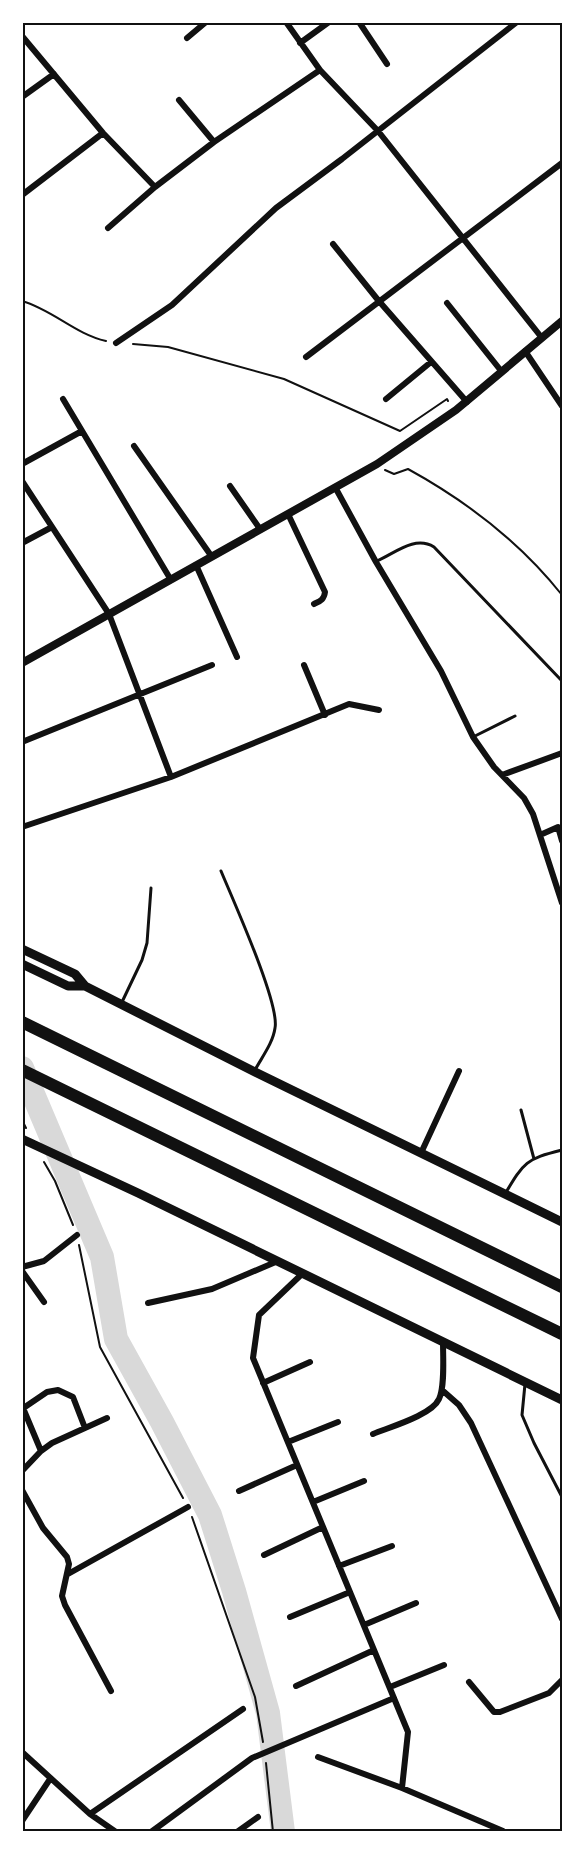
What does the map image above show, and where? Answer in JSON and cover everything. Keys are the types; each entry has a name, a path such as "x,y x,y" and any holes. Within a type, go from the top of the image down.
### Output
{"highway":[{"path":"22,1022 562,1287"},
{"path":"22,1070 562,1334"}],"main road":[{"path":"26,951 75,974 86,986 121,1004 562,1222"},
{"path":"23,965 68,986 86,986"},
{"path":"24,1134 138,1193 562,1400"}],"street":[{"path":"187,38 206,22"},
{"path":"286,22 320,70 378,131 542,338"},
{"path":"300,43 329,22"},
{"path":"359,22 387,64"},
{"path":"116,343 172,305 276,208 517,22"},
{"path":"22,36 103,133 155,187"},
{"path":"108,228 155,187 214,142 320,70"},
{"path":"22,97 54,74"},
{"path":"179,100 214,142"},
{"path":"22,195 103,133"},
{"path":"306,357 378,300 562,163"},
{"path":"333,244 378,300 467,402"},
{"path":"447,303 502,372"},
{"path":"22,663 377,464 467,402 562,321"},
{"path":"525,351 562,406"},
{"path":"386,399 431,362"},
{"path":"63,399 171,580"},
{"path":"22,464 82,431"},
{"path":"134,446 212,557"},
{"path":"22,481 109,614 171,777"},
{"path":"230,486 260,529"},
{"path":"335,487 376,562 441,671 473,737 494,767 524,798 533,814 562,903"},
{"path":"288,514 325,592 321,601 314,604"},
{"path":"22,543 52,527"},
{"path":"196,566 237,657"},
{"path":"22,742 212,665"},
{"path":"304,665 325,715"},
{"path":"22,827 171,777 349,704 380,710"},
{"path":"502,775 562,753"},
{"path":"540,835 558,827 562,841"},
{"path":"421,1153 459,1071"},
{"path":"44,1302 22,1269 44,1261 76,1235"},
{"path":"148,1303 212,1289 278,1261"},
{"path":"303,1273 259,1315 253,1358 408,1732 402,1788"},
{"path":"373,1434 433,1407 440,1399 443,1342"},
{"path":"263,1383 310,1362"},
{"path":"41,1451 23,1409 47,1392 58,1390 73,1397 85,1428"},
{"path":"442,1390 459,1405 471,1423 562,1618"},
{"path":"22,1471 52,1443 106,1418"},
{"path":"288,1442 338,1422"},
{"path":"239,1491 297,1465"},
{"path":"312,1502 364,1481"},
{"path":"22,1490 43,1528 67,1557 68,1574 62,1596 64,1605 111,1691"},
{"path":"68,1574 188,1507"},
{"path":"264,1555 323,1527"},
{"path":"339,1566 392,1546"},
{"path":"290,1617 350,1592"},
{"path":"364,1626 416,1603"},
{"path":"296,1686 374,1650"},
{"path":"390,1687 444,1665"},
{"path":"469,1682 487,1706 494,1712 500,1712 549,1693 562,1680"},
{"path":"151,1832 252,1758 394,1698"},
{"path":"90,1815 243,1709"},
{"path":"22,1752 90,1815 116,1832"},
{"path":"318,1757 402,1788 503,1831"},
{"path":"22,1821 50,1779"},
{"path":"237,1832 258,1817"},
{"path":"98,1832 102,1824"}],"lane":[{"path":"376,562 417,542 426,542 452,564 562,681"},
{"path":"473,737 515,716"},
{"path":"221,871 270,995 276,1017 275,1030 255,1071"},
{"path":"121,1004 142,960 147,943 151,888"},
{"path":"521,1110 534,1159"},
{"path":"505,1194 528,1161 562,1150"},
{"path":"525,1382 522,1415 562,1497"}],"path":[{"path":"22,301 40,306 90,337 116,343 168,347 284,379 400,431 447,399 456,410"},
{"path":"394,474 408,470 445,490 540,566 562,595"},
{"path":"22,1120 24,1134"},
{"path":"40,1155 55,1181 76,1235 100,1347 188,1507 255,1697 264,1748"},
{"path":"265,1759 273,1832"}],"waterway":[{"path":"22,1068 102,1257 116,1339 210,1515 268,1713 283,1832"}]}
